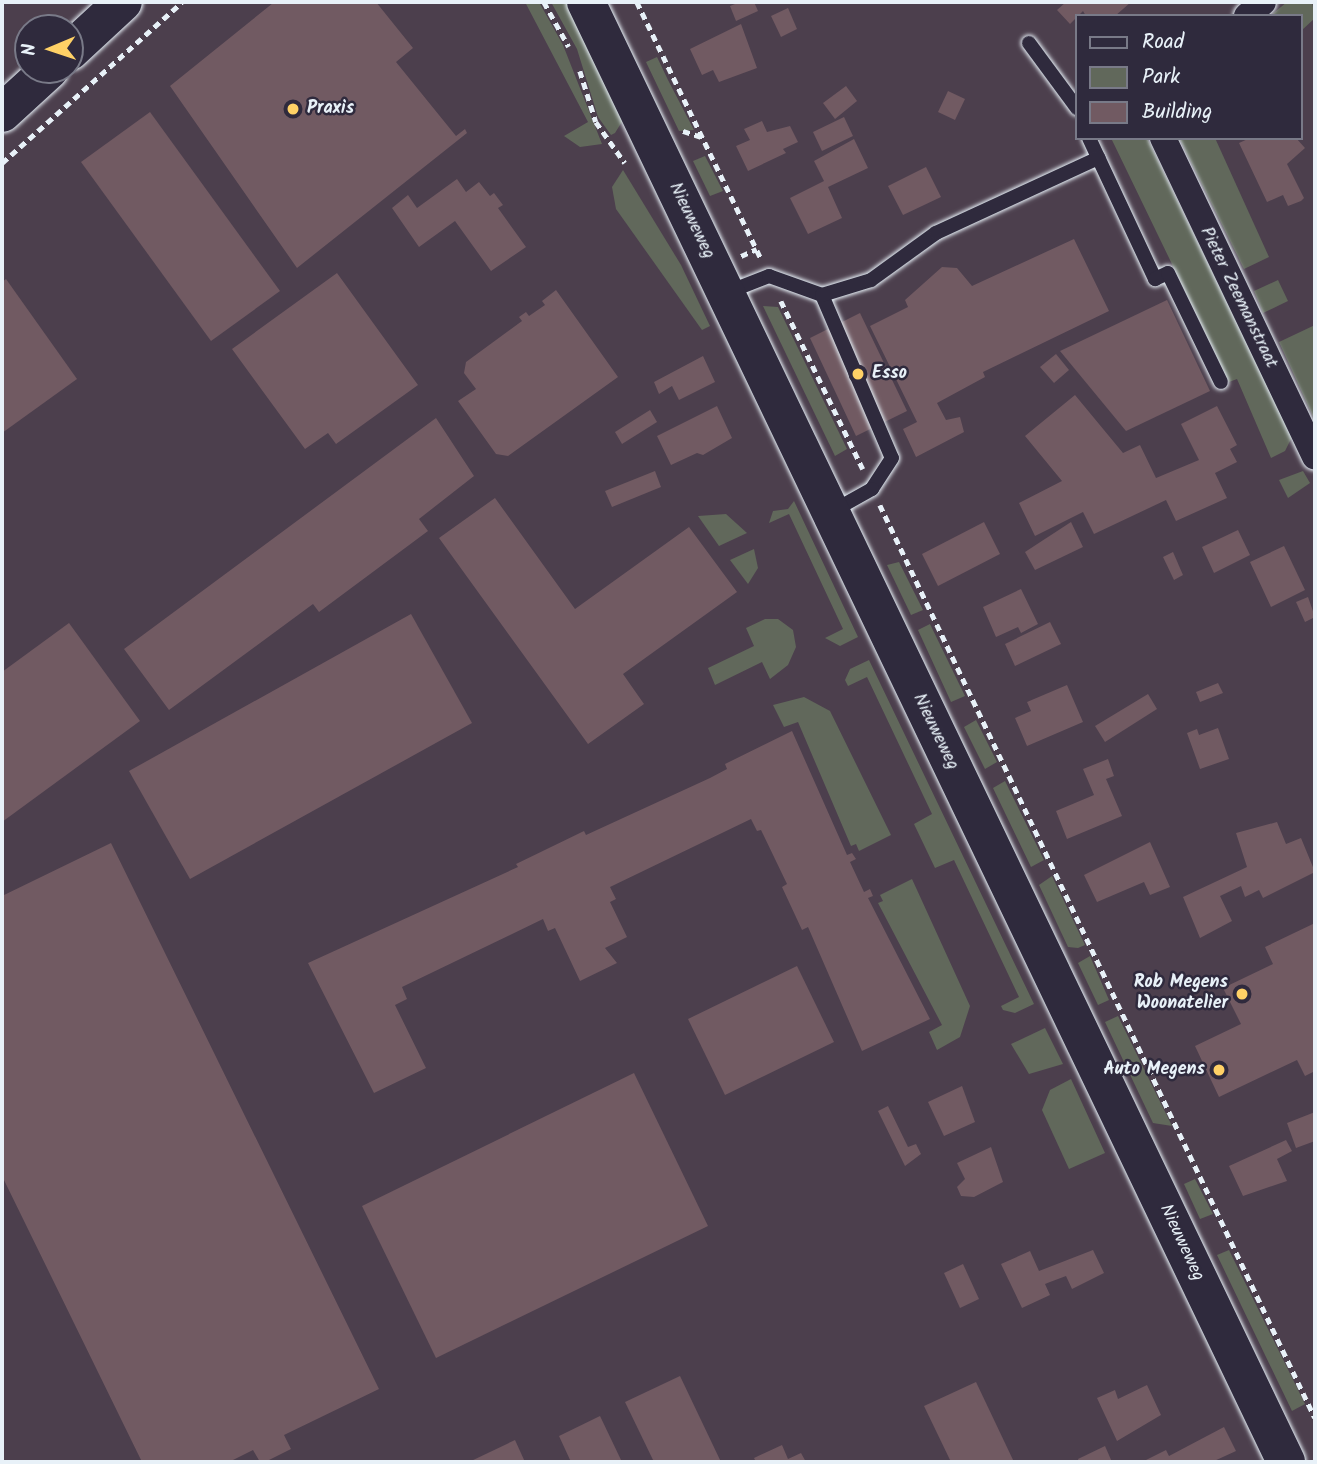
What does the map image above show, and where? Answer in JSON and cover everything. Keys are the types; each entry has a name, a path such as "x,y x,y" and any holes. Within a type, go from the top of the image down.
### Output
{"street":[{"path":"84,38 124,2"},
{"name":"Nieuweweg","path":"586,2 745,278"},
{"name":"Nieuweweg","path":"610,2 745,278 1310,1462"},
{"path":"1249,14 1263,2"},
{"path":"2,113 34,84"},
{"name":"Pieter Zeemanstraat","path":"1164,140 1315,457"},
{"name":"Nieuweweg","path":"850,501 1286,1462"}],"lane":[{"path":"1029,43 1076,107"},
{"path":"1090,140 1155,279 1168,273 1221,382"},
{"path":"745,278 822,295 872,281 936,233 1098,158"},
{"path":"822,295 892,458 850,501"}],"path":[{"path":"2,163 182,2"},
{"path":"637,2 757,249 745,278 850,501 1315,1418"},
{"path":"745,278 757,249"}],"shaded area":[{"path":"2,2 1315,2 1315,1462 2,1462"}],"green space":[{"path":"525,2 539,2 563,45 602,144 580,147 564,136 588,122"},
{"path":"551,2 576,2 623,120 611,135 598,117 577,49"},
{"path":"1287,2 1312,2 1315,18 1303,29 1303,14 1272,14"},
{"path":"657,57 694,130 679,131 646,62"},
{"path":"1112,140 1148,140 1292,437 1285,451 1271,458 1237,379 1229,382"},
{"path":"1180,140 1216,140 1269,257 1244,269"},
{"path":"705,156 723,191 710,196 693,161"},
{"path":"623,170 681,265 710,326 702,330 616,209 612,187"},
{"path":"1278,280 1288,301 1263,313 1254,291"},
{"path":"763,306 778,307 847,449 835,456"},
{"path":"1315,325 1315,421 1279,342"},
{"path":"1303,471 1310,483 1288,498 1279,480"},
{"path":"794,501 858,637 840,646 825,638 843,629 789,514 769,523 773,511 788,509"},
{"path":"726,514 747,533 719,546 698,516"},
{"path":"754,549 758,568 748,584 730,560"},
{"path":"899,562 923,610 911,615 887,565"},
{"path":"765,619 778,619 793,630 796,647 788,665 770,679 762,662 715,685 708,668 754,646 746,628"},
{"path":"930,624 965,696 951,702 918,630"},
{"path":"869,660 1034,1004 1015,1013 1003,1010 1001,1006 1019,997 954,860 935,868 914,824 932,814 867,677 848,686 845,680 850,669"},
{"path":"804,697 830,711 891,835 859,851 856,844 851,846 798,722 784,727 773,705"},
{"path":"976,720 997,762 985,769 964,727"},
{"path":"1005,781 1044,860 1031,867 993,788"},
{"path":"1052,876 1085,945 1078,948 1068,947 1039,885"},
{"path":"912,879 970,1006 960,1037 937,1050 929,1032 942,1025 878,903 883,901 880,895"},
{"path":"1090,956 1109,1000 1098,1005 1078,963"},
{"path":"1118,1016 1172,1126 1153,1123 1105,1022"},
{"path":"1045,1028 1063,1064 1029,1074 1011,1044"},
{"path":"1071,1079 1105,1153 1069,1169 1042,1110 1050,1090"},
{"path":"1195,1179 1213,1214 1200,1219 1184,1184"},
{"path":"1229,1250 1305,1404 1292,1411 1217,1255"}],"building":[{"path":"376,2 413,48 396,62 456,136 465,129 467,133 297,268 170,86 273,3"},
{"path":"740,2 754,2 758,11 736,21 730,6"},
{"path":"1066,2 1131,2 1117,14 1085,14 1083,11 1076,14 1070,24 1057,10"},
{"path":"788,8 797,29 781,37 771,16"},
{"path":"741,24 757,68 719,82 713,70 702,75 690,49"},
{"path":"846,86 857,101 835,119 823,103"},
{"path":"948,91 965,99 955,120 938,112"},
{"path":"150,112 280,291 211,341 81,162"},
{"path":"844,117 853,136 822,151 813,132"},
{"path":"762,121 767,132 790,126 798,142 783,149 786,153 748,171 736,146 750,140 744,129"},
{"path":"854,139 868,168 828,187 842,218 808,234 790,198 824,181 814,161"},
{"path":"1246,140 1298,140 1305,148 1287,164 1304,198 1288,206 1283,195 1267,202 1239,143"},
{"path":"926,167 941,197 903,215 888,186"},
{"path":"457,179 466,192 479,182 490,196 494,193 503,205 498,208 526,247 491,271 455,221 419,247 392,208 408,195 417,208"},
{"path":"1074,239 1109,311 983,372 985,377 937,403 946,420 960,417 964,432 916,457 903,429 917,422 870,326 908,307 905,300 942,267 957,268 972,286"},
{"path":"337,273 418,385 336,444 328,433 305,449 232,349"},
{"path":"6,279 77,379 2,433 2,282"},
{"path":"556,290 618,377 508,456 496,454 458,401 476,389 464,373 466,362 522,321 519,317 526,312 529,316 545,305 542,301"},
{"path":"1167,300 1210,391 1126,431 1060,351"},
{"name":"Esso","path":"860,313 907,411 856,436 810,338"},
{"path":"1056,354 1069,370 1054,383 1040,367"},
{"path":"703,356 715,382 679,400 672,386 659,394 654,382"},
{"path":"1075,395 1123,453 1140,445 1156,478 1199,460 1181,424 1217,406 1237,445 1230,449 1237,462 1215,473 1227,498 1176,521 1166,500 1094,534 1083,512 1035,536 1019,503 1062,481 1025,436"},
{"path":"717,406 732,438 703,455 697,453 671,465 657,436"},
{"path":"650,410 657,422 622,444 615,432"},
{"path":"436,418 474,476 419,519 428,531 319,612 313,604 169,710 124,649"},
{"path":"655,471 661,487 612,507 605,491"},
{"path":"495,498 575,609 689,527 737,592 623,674 644,704 588,744 439,538"},
{"path":"984,522 1000,554 938,586 922,554"},
{"path":"1071,522 1083,547 1035,570 1025,552"},
{"path":"1238,530 1250,555 1214,573 1202,547"},
{"path":"1284,546 1305,590 1271,607 1250,562"},
{"path":"1173,552 1183,575 1174,580 1163,557"},
{"path":"1021,589 1038,624 1021,633 1018,627 996,637 983,607"},
{"path":"1308,597 1315,617 1305,622 1296,602"},
{"path":"411,614 472,723 190,879 129,771"},
{"path":"1050,622 1061,644 1015,666 1005,644"},
{"path":"69,623 140,721 2,822 2,672"},
{"path":"1218,683 1223,693 1200,702 1196,692"},
{"path":"1067,685 1083,722 1027,746 1015,718 1031,711 1027,702"},
{"path":"1148,694 1157,709 1105,742 1095,726"},
{"path":"1218,728 1229,759 1200,769 1187,733 1197,729 1199,735"},
{"path":"792,731 847,855 852,853 856,859 850,862 864,892 870,889 873,896 868,898 930,1019 862,1051 808,927 802,930 782,887 787,884 761,830 757,831 751,819 610,887 616,899 610,902 627,937 605,948 617,963 580,981 555,928 548,931 543,919 402,987 407,999 395,1005 426,1068 374,1093 308,963 518,867 516,864 584,831 586,835 710,778 727,769 725,764"},
{"path":"1108,759 1114,776 1106,779 1122,816 1067,839 1056,811 1094,795 1083,769"},
{"path":"1277,822 1286,844 1301,838 1315,872 1263,898 1259,890 1245,897 1241,886 1220,896 1232,921 1200,938 1183,897 1247,867 1236,833"},
{"path":"1150,842 1170,887 1150,895 1144,882 1097,902 1084,875"},
{"path":"111,843 379,1389 284,1435 291,1449 265,1462 260,1462 253,1450 229,1462 142,1462 2,1176 2,896"},
{"path":"1315,923 1315,1071 1305,1076 1297,1060 1219,1097 1195,1046 1241,1024 1223,988 1273,964 1265,947"},
{"path":"797,966 834,1042 725,1095 688,1019"},
{"path":"634,1073 708,1226 436,1358 362,1206"},
{"path":"962,1086 975,1122 944,1136 928,1102"},
{"path":"888,1106 908,1147 916,1144 921,1154 905,1166 878,1111"},
{"path":"1315,1112 1315,1141 1296,1148 1287,1123"},
{"path":"1286,1140 1292,1151 1277,1159 1287,1181 1243,1196 1229,1166"},
{"path":"991,1147 1003,1182 974,1197 961,1196 957,1187 965,1179 957,1163"},
{"path":"1093,1250 1104,1273 1072,1289 1066,1276 1045,1284 1050,1295 1022,1308 1001,1264 1030,1251 1039,1271"},
{"path":"963,1264 979,1299 960,1308 944,1273"},
{"path":"680,1376 721,1462 654,1462 625,1402"},
{"path":"976,1382 1014,1462 951,1462 924,1406"},
{"path":"1147,1385 1161,1415 1117,1441 1097,1398 1115,1390 1118,1399"},
{"path":"600,1416 622,1462 571,1462 559,1436"},
{"path":"1224,1427 1236,1451 1212,1462 1142,1462 1166,1450 1169,1456"},
{"path":"515,1440 525,1462 469,1462"},
{"path":"782,1445 788,1459 801,1453 806,1462 756,1462 754,1458"},
{"path":"1105,1446 1112,1462 1079,1462 1078,1459"}],"place":[{"name":"Praxis","path":"293,109"},
{"name":"Esso","path":"858,374"},
{"name":"Rob Megens Woonatelier","path":"1242,994"},
{"name":"Auto Megens","path":"1219,1070"}]}
